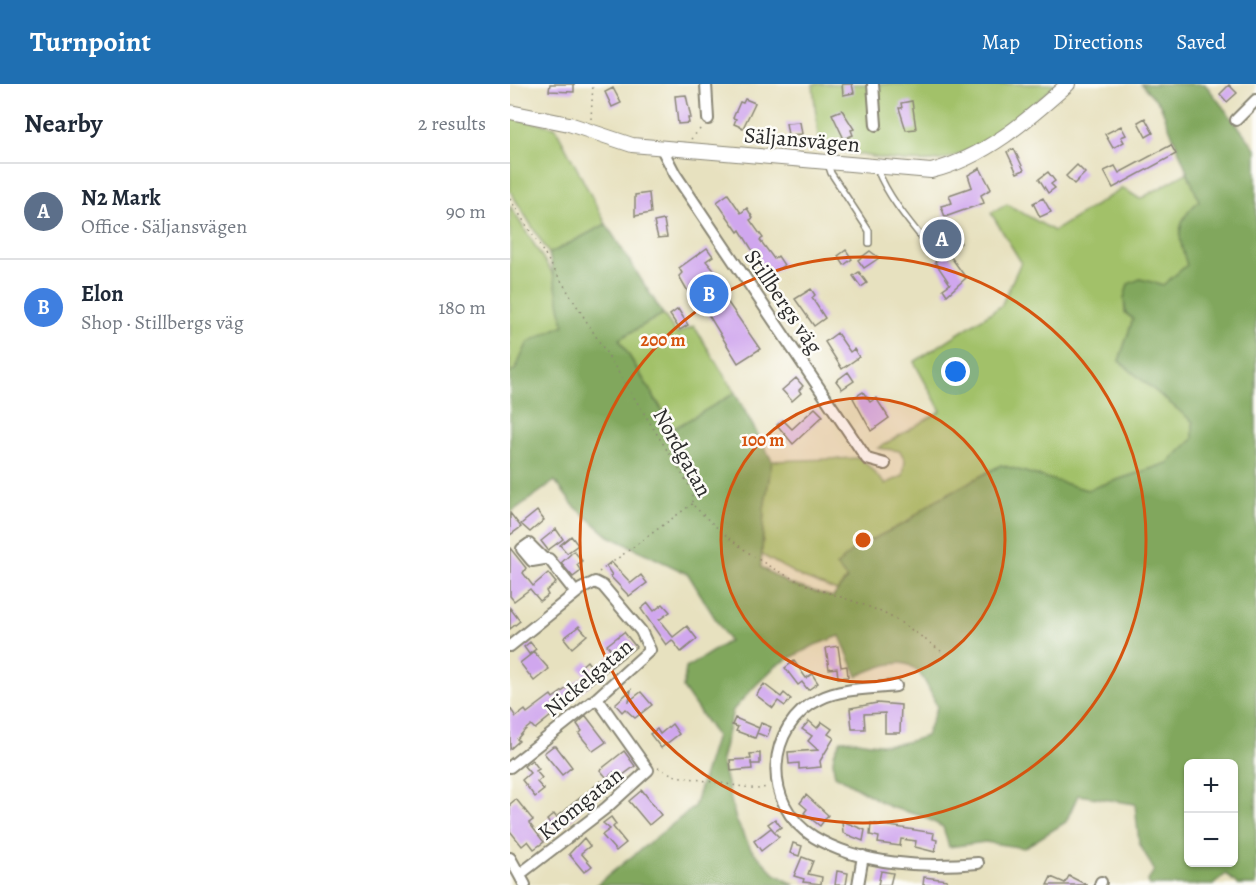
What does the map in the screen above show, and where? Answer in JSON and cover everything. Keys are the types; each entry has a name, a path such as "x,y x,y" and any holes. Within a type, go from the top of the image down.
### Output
{"street":[{"path":"706,84 708,119"},
{"path":"873,84 876,125"},
{"name":"Säljansvägen","path":"510,112 569,124 632,145 931,171 959,162 1030,118 1068,84"},
{"path":"1236,120 1256,100"},
{"name":"Stillbergs väg","path":"662,148 682,184 867,459 885,464"},
{"path":"544,559 549,559 576,593"},
{"path":"510,646 576,593 596,582"},
{"name":"Nickelgatan","path":"510,767 597,698 650,650 641,632 603,586 596,582"},
{"path":"896,686 820,698 794,719 782,737 777,756 777,786 788,811 801,827 813,836 863,856 940,866 978,863"},
{"name":"Kromgatan","path":"520,874 645,776 649,767 597,698"},
{"path":"858,885 863,856"},
{"path":"510,858 525,885"}],"lane":[{"path":"828,161 831,173 869,231 869,243"},
{"path":"877,168 894,200 931,249"}],"path":[{"path":"591,126 593,84"},
{"path":"687,144 708,119"},
{"name":"Nordgatan","path":"510,199 692,490 692,504 718,531 765,563 803,583 859,602 892,617 940,651"},
{"path":"596,582 601,569 692,504"},
{"path":"649,767 662,769 676,776 757,789 777,786"}],"green space":[{"path":"813,84 1056,84 999,132 965,152 949,158 919,162 819,147"},
{"path":"1141,84 1205,84 1256,149 1256,885 1238,885 1226,874 1213,885 1149,885 1148,881 1154,870 1139,843 1135,804 1078,795 1066,822 1024,848 985,842 949,847 943,827 922,816 890,807 835,775 834,757 841,740 891,744 926,736 937,707 923,678 908,664 887,665 857,676 840,636 815,645 777,665 756,685 733,710 721,760 736,820 751,849 775,874 795,885 596,885 694,807 716,736 683,688 686,668 729,641 688,574 609,536 573,505 555,481 510,513 510,372 515,370 528,342 564,325 549,254 606,224 663,314 619,339 673,429 735,393 772,461 764,509 761,567 789,584 833,597 847,579 836,566 855,548 907,522 931,503 1001,465 1087,490 1168,463 1193,439 1193,422 1119,361 1133,319 1126,313 1124,298 1128,284 1140,279 1163,285 1187,265 1180,230 1185,216 1199,201 1160,104"},
{"path":"510,117 555,127 606,224 549,254 510,191"},
{"path":"1188,172 1199,201 1183,222 1181,238 1187,265 1163,285 1140,279 1124,298 1125,313 1133,319 1119,361 1193,422 1194,439 1168,463 1087,490 1001,465 931,503 907,522 855,548 847,578 837,591 801,577 762,555 764,509 772,461 861,458 885,484 903,476 905,460 900,451 878,448 941,411 914,362 1001,306 1021,262 991,213 1007,204 1054,231 1123,188 1140,199"},
{"path":"510,206 556,279 564,325 528,342 515,371 510,372"},
{"path":"663,314 677,334 694,326 735,393 674,429 619,339"}],"building":[{"path":"550,84 574,84 574,92 549,91"},
{"path":"842,84 852,84 854,93 843,95"},
{"path":"1229,85 1237,93 1227,102 1220,94"},
{"path":"613,88 621,103 612,107 605,92"},
{"path":"686,95 691,118 688,118 689,123 678,124 675,96"},
{"path":"745,99 755,103 743,128 734,124 736,119 733,118 740,102 743,103"},
{"path":"912,101 916,129 906,130 899,108 902,108 901,103"},
{"path":"842,110 854,129 851,130 853,135 844,139 832,114"},
{"path":"1145,118 1153,133 1146,137 1138,122"},
{"path":"800,122 802,134 788,135 786,123"},
{"path":"1121,126 1126,135 1121,137 1124,142 1113,148 1105,134"},
{"path":"1171,145 1176,154 1113,188 1104,171 1115,166 1119,173"},
{"path":"1014,149 1024,170 1017,173 1007,152"},
{"path":"1077,165 1085,173 1074,184 1066,176"},
{"path":"980,168 991,189 981,195 984,203 945,217 941,206 952,203 949,195 972,187 968,175"},
{"path":"1048,172 1055,181 1051,184 1055,188 1048,193 1039,179"},
{"path":"649,193 651,213 635,216 635,195"},
{"path":"728,194 741,213 747,208 753,218 750,220 763,238 760,240 774,259 778,256 784,265 768,276 740,230 738,232 717,202"},
{"path":"1043,198 1051,212 1040,217 1033,203"},
{"path":"664,220 667,237 658,238 654,222"},
{"path":"945,229 953,239 956,236 961,243 948,253 966,278 947,295 943,289 950,284 935,262 945,254 933,237"},
{"path":"707,248 713,256 706,261 728,287 720,291 760,349 738,363 708,314 701,304 697,307 679,276 682,273 679,268"},
{"path":"846,250 852,259 844,265 838,256"},
{"path":"870,251 879,258 864,268 858,260"},
{"path":"859,272 867,283 861,287 853,276"},
{"path":"811,289 815,295 812,298 825,318 814,326 795,299"},
{"path":"678,309 688,325 680,330 670,315"},
{"path":"837,333 850,352 854,349 859,357 842,369 825,342"},
{"path":"848,372 854,381 842,389 836,381"},
{"path":"796,378 803,386 799,390 801,393 792,401 782,390"},
{"path":"863,392 870,402 876,398 889,418 871,431 853,398"},
{"path":"815,408 823,416 793,444 777,425 783,420 792,429"},
{"path":"537,511 544,520 530,532 521,524"},
{"path":"510,513 521,527 510,535"},
{"path":"556,529 563,539 548,550 541,541"},
{"path":"571,536 578,545 567,553 560,545"},
{"path":"510,548 526,568 523,573 533,586 548,573 556,583 546,591 548,595 540,601 530,589 514,601 510,596"},
{"path":"574,551 582,561 577,565 581,571 573,577 561,563"},
{"path":"611,562 631,583 641,575 647,583 629,596 610,576 612,575 606,566"},
{"path":"648,603 654,611 663,604 670,612 659,620 673,637 687,626 697,639 681,652 672,640 666,645 641,609"},
{"path":"510,608 520,621 510,629"},
{"path":"579,626 587,635 572,648 564,638"},
{"path":"624,632 636,647 535,729 531,725 510,749 510,708 516,717 525,710 527,713 551,695 553,698 585,675 579,668 587,661 594,670 606,660 613,652 607,645"},
{"path":"530,642 536,649 529,654 524,647"},
{"path":"838,646 841,667 847,666 848,677 838,678 837,668 829,669 826,648"},
{"path":"534,652 549,669 534,681 520,663"},
{"path":"794,661 806,678 812,674 818,683 808,690 802,682 798,685 785,668"},
{"path":"764,684 781,697 784,693 791,699 785,706 778,701 773,708 756,695"},
{"path":"631,690 629,701 641,692 652,705 635,718 625,709 622,712 615,704"},
{"path":"877,703 901,705 900,733 885,733 885,713 864,714 865,729 852,729 850,708"},
{"path":"586,716 606,742 593,751 579,734 582,731 577,724"},
{"path":"735,718 759,728 755,738 736,731 738,727 732,725"},
{"path":"809,721 817,728 822,722 832,729 828,734 834,738 820,761 821,767 799,769 799,763 789,764 788,752 818,750 808,741 812,736 802,729"},
{"path":"761,723 771,727 767,737 757,733"},
{"path":"672,724 679,734 661,748 650,734 657,729 660,734"},
{"path":"556,746 572,767 562,775 544,753"},
{"path":"624,751 635,766 619,778 614,772 607,778 600,770"},
{"path":"760,753 760,764 751,764 752,769 731,771 730,760 751,759 750,754"},
{"path":"532,760 539,769 536,771 542,778 537,782 544,790 535,797 522,780 530,773 524,766"},
{"path":"601,781 608,790 577,810 579,813 564,826 557,818 560,822 553,828 547,820 554,814 556,817"},
{"path":"642,790 661,815 649,825 629,801"},
{"path":"806,795 828,815 820,826 804,813 807,809 800,803"},
{"path":"516,799 533,820 529,823 544,842 534,849 528,841 522,846 510,831 510,804"},
{"path":"611,817 616,824 613,827 626,843 616,851 602,835 610,829 603,823"},
{"path":"775,819 781,827 774,832 779,837 761,851 754,841 771,828 774,831 768,824"},
{"path":"842,821 865,830 863,841 843,833"},
{"path":"871,823 934,833 933,839 937,840 935,852 915,847 916,841 901,839 900,846 878,843 879,837 870,835"},
{"path":"584,838 590,846 581,853 592,866 584,872 569,854"},
{"path":"793,843 802,846 799,856 790,853"},
{"path":"802,857 813,861 808,874 822,877 821,884 803,882 804,879 794,876"},
{"path":"837,871 848,873 846,885 835,885"},
{"path":"881,871 893,873 890,885 878,885"},
{"path":"1069,876 1087,885 1047,885 1051,877 1065,883"},
{"path":"924,877 947,880 947,885 923,885"}],"place":[{"name":"N2 Mark","path":"942,239"},
{"name":"Elon","path":"709,294"}]}
